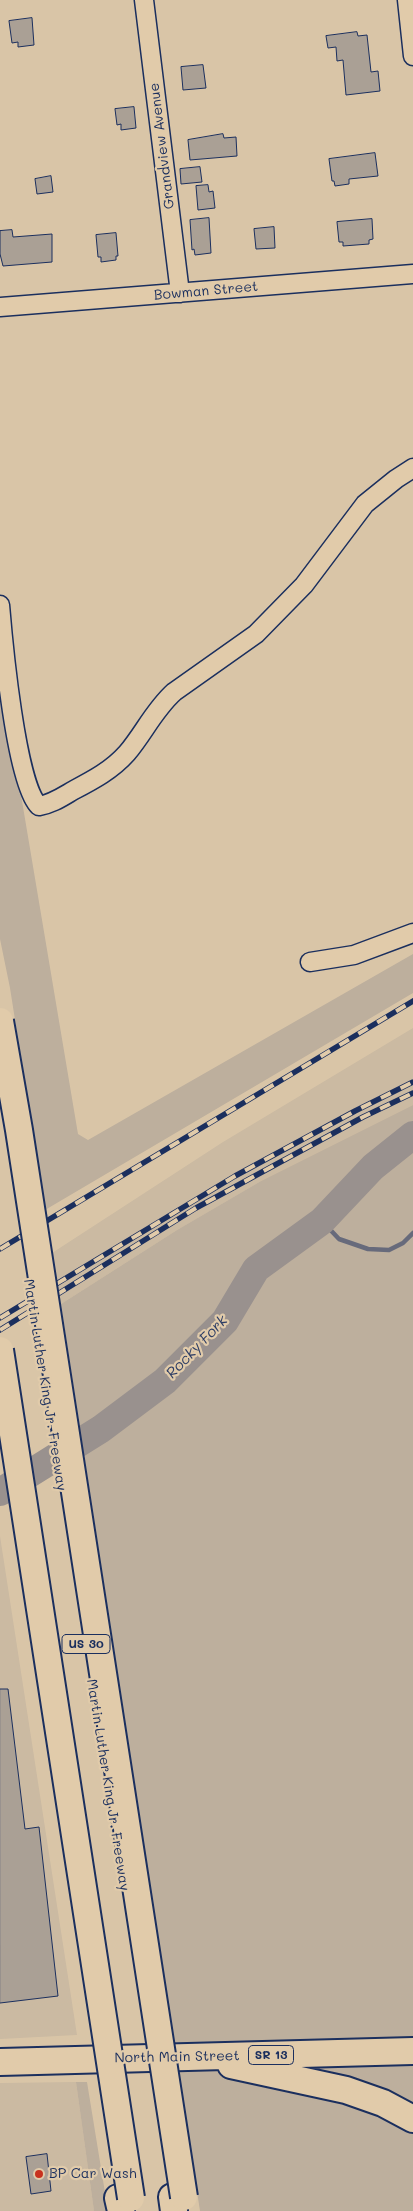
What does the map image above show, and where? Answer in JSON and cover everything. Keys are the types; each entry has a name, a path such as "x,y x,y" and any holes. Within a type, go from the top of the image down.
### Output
{"highway":[{"path":"0,1021 19,1130 179,2204"},
{"name":"Martin Luther King Jr. Freeway","path":"0,1092 179,2204"},
{"name":"US 30","path":"0,1350 126,2204"},
{"path":"0,1434 126,2204"},
{"name":"North Main Street","path":"0,2062 413,2051"},
{"path":"194,2056 346,2090 383,2102 413,2119"}],"street":[{"name":"Grandview Avenue","path":"144,0 180,293"},
{"path":"407,0 413,56"},
{"name":"Bowman Street","path":"0,308 413,274"},
{"path":"0,605 6,669 24,773 32,800 38,806 48,804 93,780 118,763 128,752 162,703 174,692 256,634 304,585 365,504 413,468"},
{"path":"310,962 354,955 413,934"}],"shaded area":[{"path":"0,694 21,795 78,1134 88,1140 413,954 413,993 45,1210 10,988 0,939"},
{"path":"413,1028 413,1105 261,1181 177,1230 61,1304 52,1253 223,1142"},
{"path":"413,1105 413,2211 200,2211 61,1304 177,1230 261,1181"},
{"path":"0,1536 77,2035 0,2039"},
{"path":"76,2082 94,2211 0,2211 0,2083"},
{"path":"76,2082 87,2082 108,2211 94,2211"}],"building":[{"path":"32,18 34,45 18,47 18,42 12,43 9,21"},
{"path":"357,32 358,36 367,35 371,72 378,71 380,91 346,95 343,60 337,61 336,47 328,48 326,36"},
{"path":"203,65 206,88 183,90 181,67"},
{"path":"134,107 136,128 121,130 121,124 117,125 115,109"},
{"path":"223,134 224,138 236,137 237,156 190,160 188,140"},
{"path":"375,153 378,176 349,179 349,184 335,186 334,181 332,181 329,159"},
{"path":"200,167 202,182 181,184 180,169"},
{"path":"51,176 53,192 37,194 35,179"},
{"path":"208,185 209,192 213,191 215,208 198,210 196,186"},
{"path":"209,218 211,253 195,255 194,249 192,250 190,220"},
{"path":"372,219 373,239 369,240 369,244 343,246 343,242 339,242 337,222"},
{"path":"274,227 275,248 256,249 254,229"},
{"path":"12,230 13,237 52,234 52,262 3,266 0,254 0,231"},
{"path":"116,233 118,256 116,256 116,260 101,262 101,257 98,257 96,235"},
{"path":"0,1689 8,1689 25,1829 39,1827 58,1996 0,2003"},
{"name":"BP Car Wash","path":"47,2154 51,2191 31,2194 26,2157"}],"waterway":[{"name":"Rocky Fork","path":"0,1492 101,1429 165,1381 225,1321 256,1269 322,1221 373,1167 413,1135"},
{"path":"322,1221 339,1239 368,1249 389,1250 403,1243 413,1233"}],"railway":[{"path":"0,1249 413,1001"},
{"path":"0,1318 235,1176 413,1082"},
{"path":"0,1330 196,1208 363,1117 413,1093"}],"place":[{"name":"BP Car Wash","path":"39,2174"}]}
